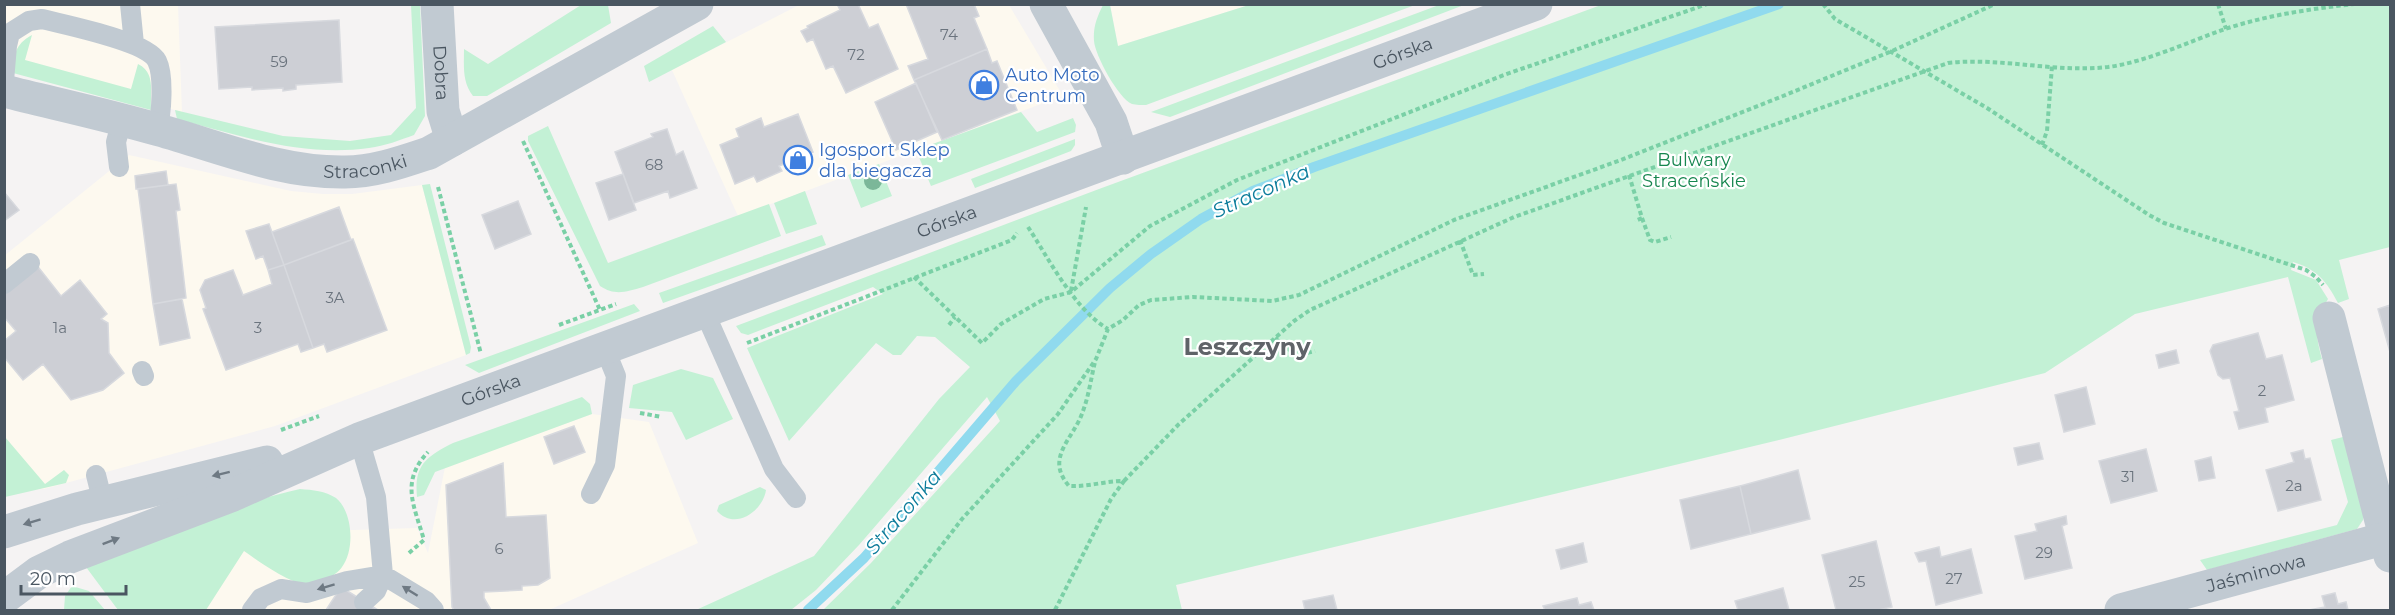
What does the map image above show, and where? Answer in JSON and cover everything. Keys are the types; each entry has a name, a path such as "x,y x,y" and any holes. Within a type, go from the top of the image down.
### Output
{"street":[{"name":"Dobra","path":"437,4 443,111 440,146"},
{"name":"Straconki","path":"4,91 158,129 278,165 345,172 369,170 396,164 440,146 509,110 697,4"},
{"name":"Górska","path":"4,598 39,572 70,557 233,495 359,439 1536,4"},
{"path":"1052,6 1111,122 1123,158"},
{"path":"2329,318 2389,544"},
{"name":"Górska","path":"4,532 57,514 99,489 359,439"},
{"name":"Jaśminowa","path":"2121,610 2389,544"}],"lane":[{"path":"130,4 134,44"},
{"path":"4,81 10,33 29,21 42,19 134,44 157,60 160,74 161,118 158,129"},
{"path":"119,167 116,142 122,120"},
{"path":"4,284 30,263"},
{"path":"705,313 774,469 796,498"},
{"path":"591,494 605,465 616,376 605,349"},
{"path":"359,439 376,497 383,575 376,591 364,602"},
{"path":"252,610 261,598 280,589 307,593 347,581 383,575 426,601 434,610"}],"path":[{"path":"914,277 982,344 1001,324 1044,299 1071,292 1150,226 1237,180 1504,75 1707,4"},
{"path":"1124,481 1107,481 1084,487 1069,486 1061,476 1059,464 1063,447 1083,413 1096,359 1108,329 1123,320 1139,305 1151,300 1193,297 1241,302 1272,301 1299,296 1454,220 1621,160 1893,51 1995,4"},
{"path":"2218,4 2226,29"},
{"path":"1055,610 1111,499 1124,481 1178,425 1275,338 1310,310 1460,240 1514,217 1629,175 1928,72 1948,63 1969,61 2107,67 2131,62 2266,16 2303,9 2354,4"},
{"path":"1824,6 1836,19 1987,108 2164,223 2306,270 2316,277 2335,305 2329,318"},
{"path":"2042,145 2048,131 2052,66"},
{"path":"509,110 600,310"},
{"path":"440,146 481,354"},
{"path":"1071,292 1088,200 1083,172"},
{"path":"1629,175 1650,240 1655,242 1671,237"},
{"path":"1635,221 1642,218"},
{"path":"723,352 1012,240 1026,223 1071,292 1098,323 1108,329"},
{"path":"1460,240 1473,275 1484,274"},
{"path":"557,326 622,302"},
{"path":"949,325 955,317"},
{"path":"1275,338 1293,353 1302,354 1315,351"},
{"path":"470,358 492,350"},
{"path":"892,610 962,519 1058,414 1096,359"},
{"path":"270,433 324,414"},
{"path":"383,575 424,540 410,483 417,464 436,446"}],"shaded area":[{"path":"1110,4 1249,5 1118,46"},
{"path":"4,5 178,5 182,112 5,63"},
{"path":"799,5 1009,5 1063,96 738,216 672,70"},
{"path":"129,155 291,191 352,194 422,185 466,355 275,426 44,489 5,491 4,256"},
{"path":"592,414 649,422 698,543 549,610 118,610 116,608 258,533 417,528 428,553 445,467"}],"green space":[{"path":"411,5 420,5 425,116 414,135 375,147 320,150 272,143 177,119 175,110 283,136 350,141 391,135 416,108"},
{"path":"581,5 608,5 611,23 487,96 473,96 465,79 464,49 488,64"},
{"path":"1103,5 1110,5 1118,46 1249,5 1415,5 1146,105 1132,104 1120,94 1098,56 1094,31"},
{"path":"1439,5 1464,5 1170,117 1151,112"},
{"name":"Bulwary Straceńskie","path":"1601,5 2390,5 2390,247 2339,260 2349,299 2338,303 2320,277 2309,268 2293,262 2291,270 2316,280 2328,299 2320,315 2317,328 2322,359 2311,363 2288,277 2135,314 2045,373 1783,439 1176,585 1182,610 823,610 871,563 1000,421 987,397 859,545 816,590 791,610 696,610 814,556 939,399 970,367 935,337 917,336 901,355 893,355 876,343 789,441 747,348 883,294 873,287 748,335 741,333 736,326 1099,189"},
{"path":"713,26 726,42 649,82 644,66"},
{"path":"32,35 25,60 131,89 138,64 144,68 150,78 151,110 13,73 16,51 22,42"},
{"path":"1021,112 1037,132 1073,118 1076,125 1075,132 931,186 916,150"},
{"path":"548,126 608,263 769,204 781,236 643,287 621,292 605,289 600,286 528,141 528,136"},
{"path":"1075,139 1075,145 1071,151 975,188 971,179"},
{"path":"879,164 892,196 861,208 848,175"},
{"path":"430,184 471,347 470,353 466,355 422,185"},
{"path":"805,191 817,224 786,234 774,203"},
{"path":"822,235 826,245 663,303 659,293"},
{"path":"634,304 640,311 479,373 465,365"},
{"path":"681,369 713,378 733,419 686,440 672,412 629,408 633,385"},
{"path":"582,397 590,404 592,414 435,472 424,495 417,497 417,477 423,464 435,453 453,443"},
{"path":"5,437 45,484 64,470 69,475 66,483 5,497"},
{"path":"2343,437 2364,514 2357,529 2207,570 2200,560 2337,525 2348,502 2331,440"},
{"path":"760,487 766,490 764,498 760,505 747,516 732,519 724,517 717,511 719,505"},
{"path":"300,489 323,492 336,498 342,504 349,522 350,541 346,560 336,573 319,583 310,585 294,582 244,551 206,610 118,610 86,567 219,513"},
{"path":"72,586 89,591 105,610 64,610 65,596"}],"building":[{"path":"837,4 858,4 869,28 878,24 898,69 846,93 833,66 826,69 813,39 807,42 801,31 840,10"},
{"path":"906,4 974,4 979,16 974,18 987,49 914,80 908,66 928,59"},
{"path":"339,20 342,82 296,85 296,89 283,91 283,88 252,90 252,87 219,89 215,27"},
{"path":"987,49 992,63 997,61 1017,110 942,140 914,80"},
{"path":"916,83 937,132 896,150 875,102"},
{"path":"798,114 813,152 779,166 782,171 757,182 754,176 735,184 720,145 739,137 736,129 761,118 764,127"},
{"path":"667,129 676,155 683,151 697,188 670,198 668,191 634,203 615,152 653,137 651,134"},
{"path":"166,171 168,185 136,189 135,176"},
{"path":"623,174 636,210 609,220 596,183"},
{"path":"176,184 180,210 176,211 186,298 153,304 138,189"},
{"path":"4,192 19,210 4,221"},
{"path":"518,201 531,234 495,249 482,215"},
{"path":"339,207 351,240 284,265 272,232"},
{"path":"269,224 284,265 268,270 263,256 256,259 246,231"},
{"path":"353,239 387,330 327,352 324,344 313,348 284,265"},
{"path":"35,263 61,296 80,280 107,314 101,319 108,323 109,353 124,373 103,390 71,400 43,364 23,380 4,357 4,341 16,331 4,317 4,287"},
{"path":"284,265 313,348 301,352 298,344 226,370 203,309 206,308 200,290 205,280 233,270 243,295 272,284 268,270"},
{"path":"182,299 190,338 160,345 153,304"},
{"path":"2390,305 2390,352 2378,309"},
{"path":"2258,333 2266,359 2282,355 2294,400 2265,408 2268,422 2239,429 2234,412 2239,411 2230,378 2223,379 2218,375 2210,351 2213,345"},
{"path":"2176,350 2179,363 2159,368 2156,355"},
{"path":"2086,387 2095,424 2064,432 2055,395"},
{"path":"574,426 585,452 554,464 544,437"},
{"path":"2039,443 2043,459 2018,465 2014,448"},
{"path":"2146,449 2157,491 2111,503 2099,461"},
{"path":"2303,450 2305,459 2310,458 2321,500 2278,511 2266,470 2294,462 2291,453"},
{"path":"2211,457 2215,478 2199,481 2195,461"},
{"path":"503,463 506,517 546,515 550,578 538,585 522,586 522,590 484,592 484,598 491,610 454,610 452,607 446,485"},
{"path":"1798,470 1810,519 1751,534 1740,486"},
{"path":"1740,486 1751,534 1691,549 1680,500"},
{"path":"2066,516 2067,524 2062,526 2072,568 2025,579 2015,536 2037,531 2035,524"},
{"path":"1876,541 1892,607 1878,610 1836,610 1822,555"},
{"path":"1583,543 1587,562 1561,569 1556,550"},
{"path":"1939,547 1941,557 1971,549 1982,593 1936,605 1926,561 1919,562 1915,553"},
{"path":"341,587 378,610 326,610"},
{"path":"1783,588 1789,610 1738,610 1735,601"},
{"path":"2335,593 2338,604 2346,602 2348,610 2309,610 2325,607 2322,596"},
{"path":"1333,595 1337,610 1305,610 1303,601"},
{"path":"1577,598 1579,605 1591,602 1594,610 1545,610 1543,606"}],"waterway":[{"name":"Straconka","path":"808,610 864,558 1016,381 1110,288 1151,254 1201,219 1253,191 1314,167 1779,4"}],"place":[{"name":"Auto Moto Centrum","path":"984,85"},
{"name":"Igosport Sklep dla biegacza","path":"798,160"}],"district":[{"name":"Leszczyny","path":"1247,346"}]}
